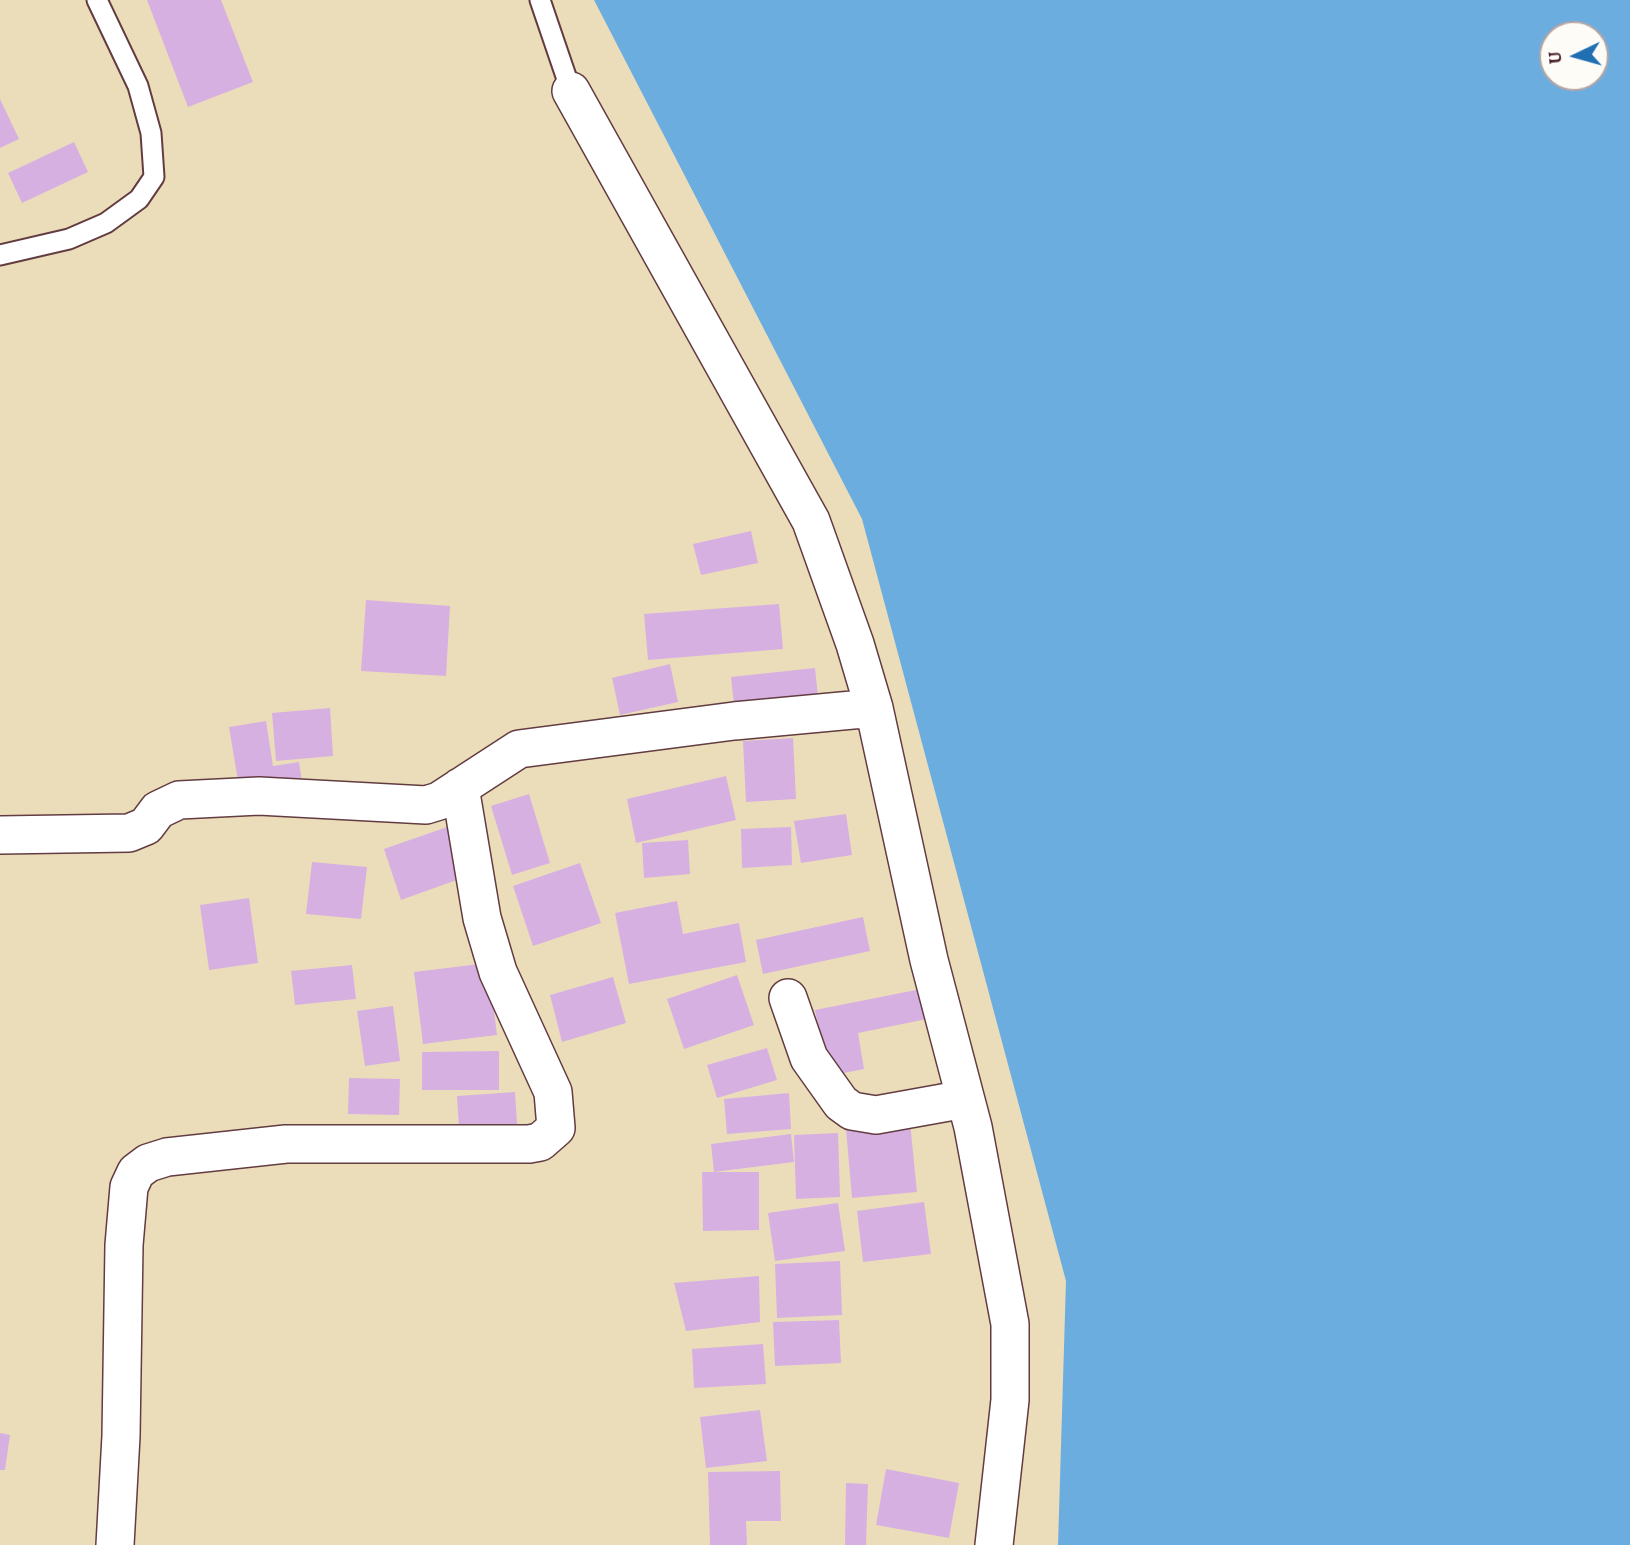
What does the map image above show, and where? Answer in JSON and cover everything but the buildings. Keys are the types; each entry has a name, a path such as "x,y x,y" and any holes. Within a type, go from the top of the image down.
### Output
{"street":[{"path":"570,91 811,520 833,575 874,708 929,960 965,1099 1010,1325 1010,1401 994,1545"},
{"path":"0,835 129,833 146,826 158,810 180,800 259,796 426,805 439,801 519,749 734,721 874,708"},
{"path":"115,1545 121,1436 124,1245 129,1187 136,1172 148,1163 167,1157 286,1144 529,1144 540,1142 556,1128 553,1092 498,972 482,918 460,787"},
{"path":"788,998 809,1058 841,1103 852,1111 876,1115 965,1099"}],"lane":[{"path":"0,255 69,239 106,223 139,199 154,177 151,133 138,86 97,0"},
{"path":"540,0 570,91"}],"water":[{"path":"594,0 1630,0 1630,1545 1058,1545 1066,1281 862,519"}]}
